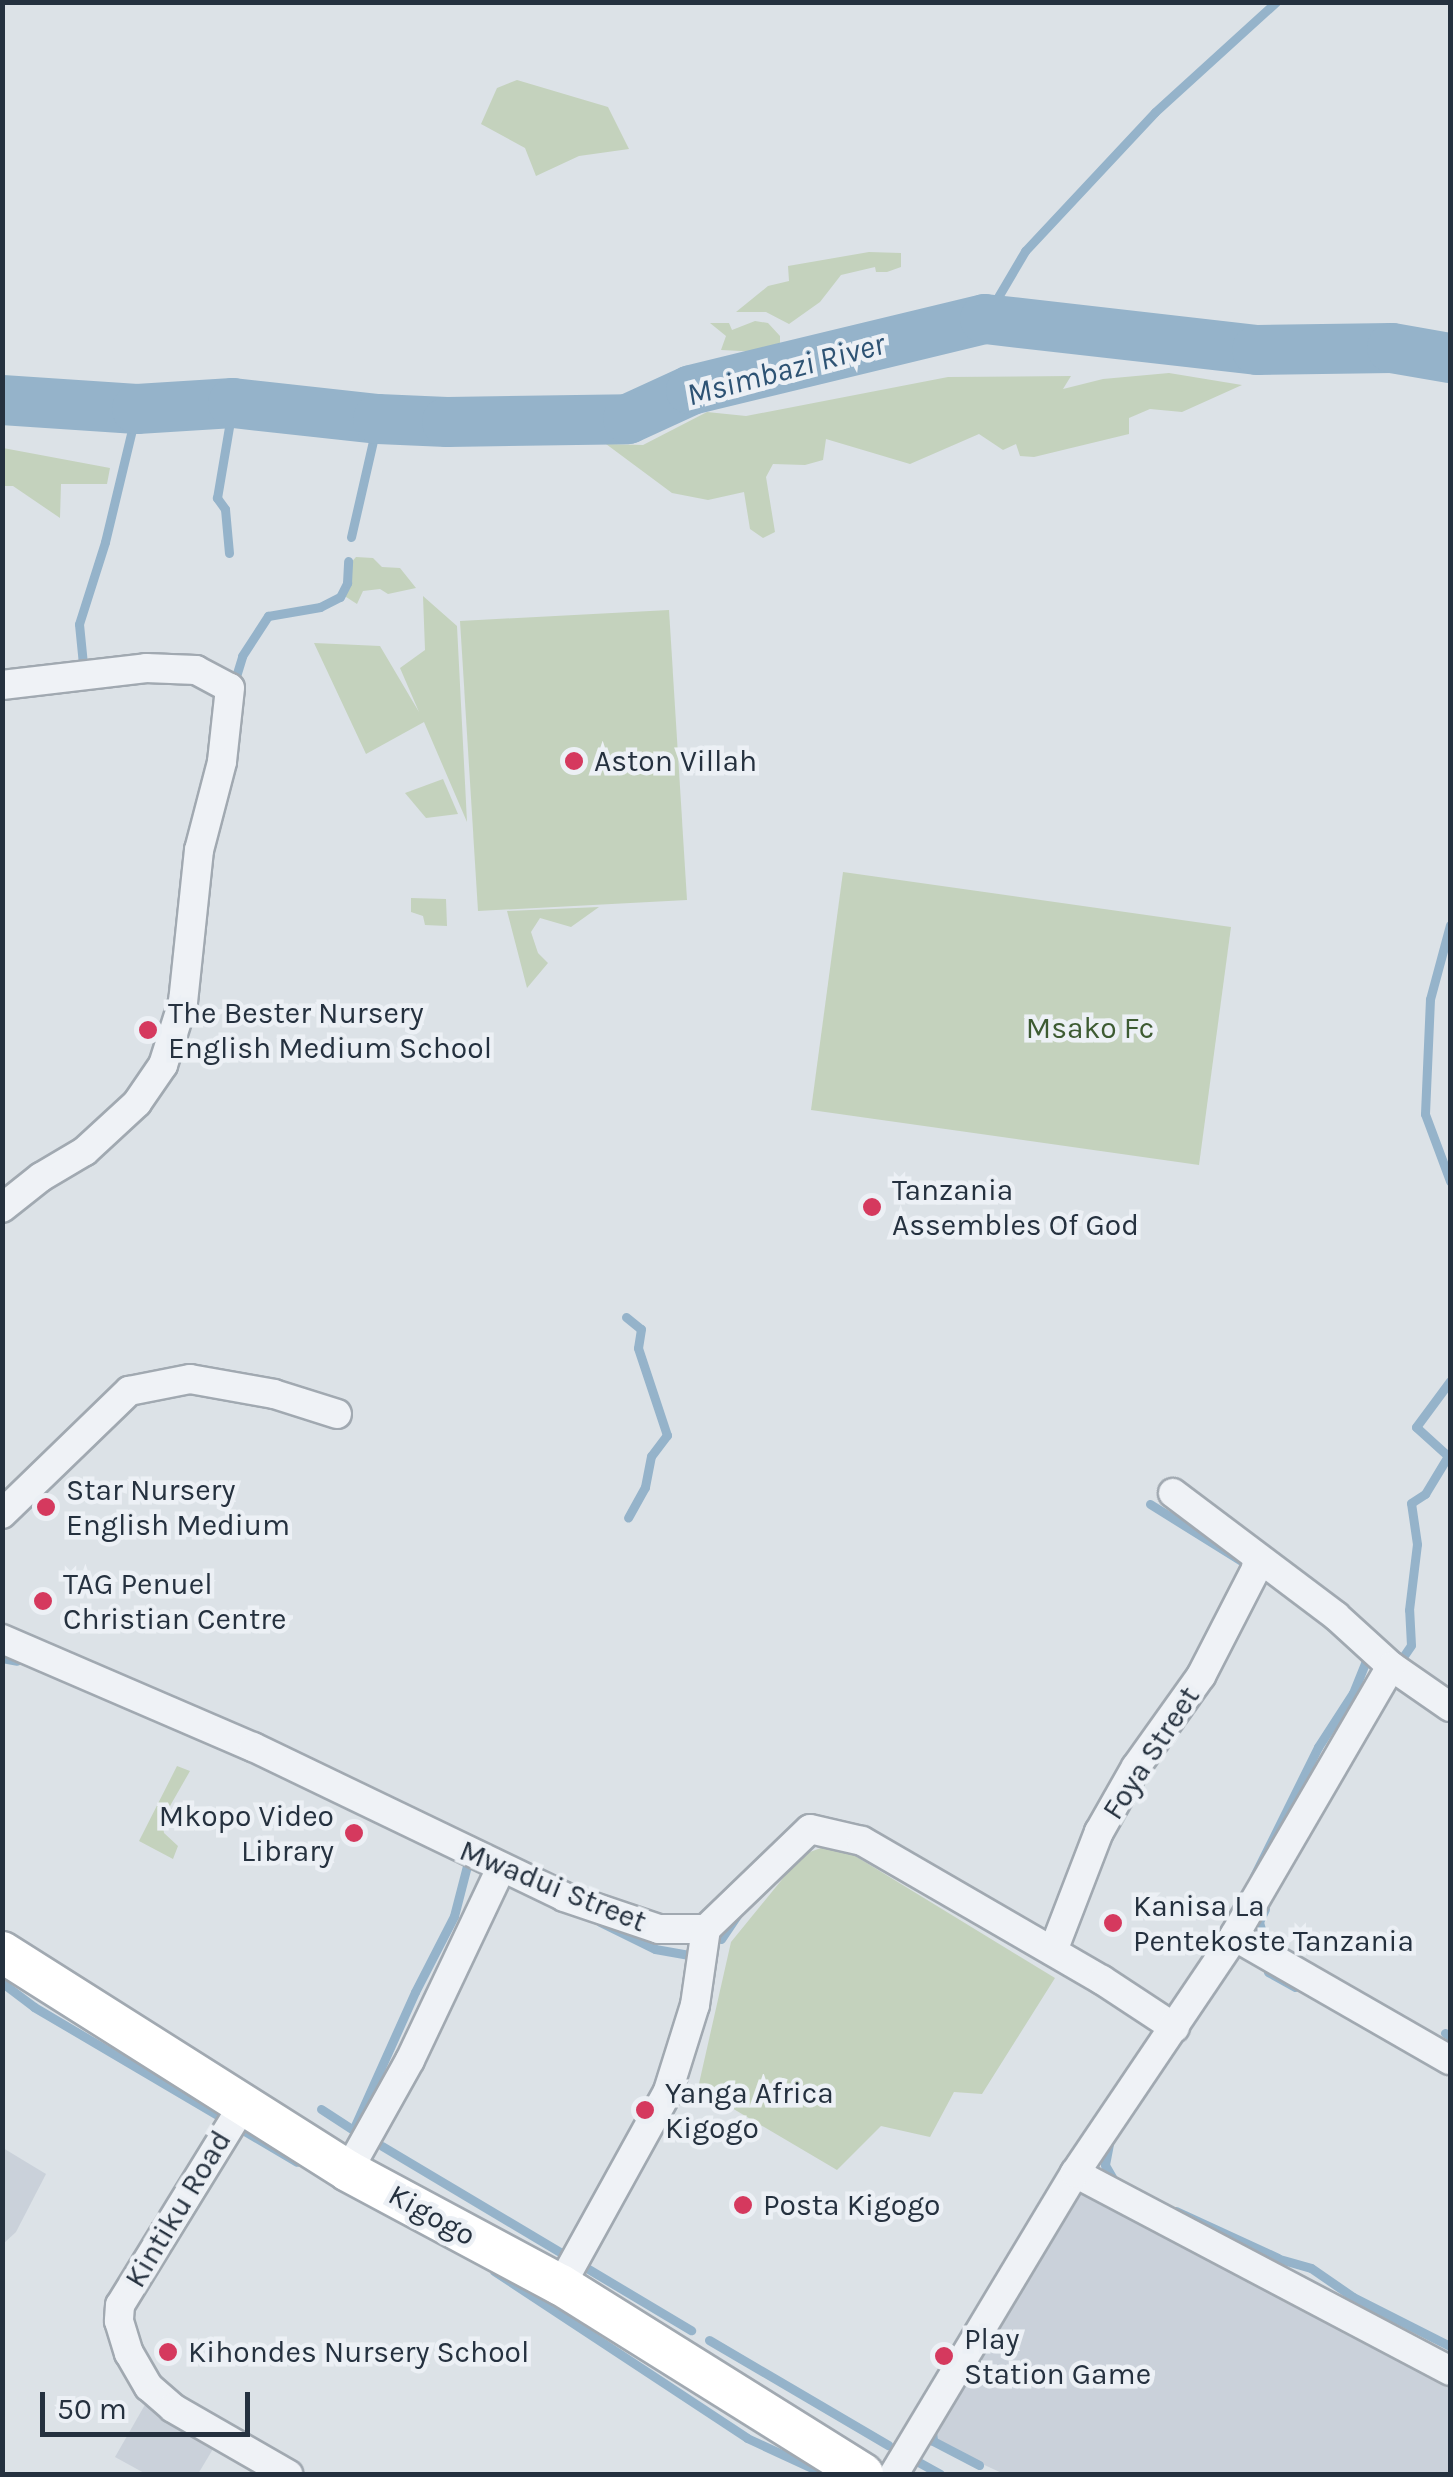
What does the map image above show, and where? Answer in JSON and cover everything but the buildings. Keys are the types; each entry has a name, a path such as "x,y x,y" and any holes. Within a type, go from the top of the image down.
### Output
{"main road":[{"name":"Kigogo","path":"2,1952 245,2102 348,2171 561,2285 863,2474"}],"street":[{"path":"2,686 146,668 196,670 230,688 226,738 199,850 183,1002 163,1066 137,1103 86,1151 42,1176 2,1208"},
{"path":"2,1514 129,1391 190,1379 274,1394 337,1414"},
{"path":"1173,1493 1336,1616 1391,1666 1450,1706"},
{"name":"Foya Street","path":"1054,1951 1100,1832 1136,1766 1201,1676 1256,1569 1257,1560"},
{"name":"Mwadui Street","path":"2,1638 253,1747 564,1897 659,1929 706,1929"},
{"path":"894,2474 1075,2173 1234,1936 1391,1666"},
{"path":"561,2285 668,2090 695,2005 706,1929 810,1829 862,1842 1054,1951 1175,2028"},
{"path":"348,2171 410,2060 501,1868"},
{"path":"1234,1936 1450,2060"},
{"name":"Kintiku Road","path":"245,2102 120,2305 118,2321 129,2353 161,2398 288,2474"},
{"path":"1075,2173 1450,2370"}],"shaded area":[{"path":"3,2148 46,2174 16,2232 3,2244"},
{"path":"1081,2193 1107,2198 1450,2377 1450,2474 1004,2474 930,2440 972,2364"},
{"path":"146,2403 216,2444 198,2474 146,2474 115,2457"}],"green space":[{"path":"517,80 608,107 629,149 579,156 536,176 525,148 481,124 497,88"},
{"path":"869,252 901,253 901,267 876,272 875,267 841,275 820,302 789,324 766,312 736,312 768,286 789,281 788,266"},
{"path":"755,321 768,323 780,336 780,347 761,352 721,350 726,336 710,323 729,323 732,330"},
{"path":"1169,373 1242,385 1182,412 1150,409 1129,418 1129,434 1034,457 1020,456 1016,444 1003,450 979,434 910,464 826,439 823,460 805,465 773,464 766,477 775,532 763,538 750,529 744,492 708,500 672,493 606,444 643,445 707,412 746,416 948,377 1071,376 1063,389 1103,379"},
{"path":"3,448 110,468 107,484 61,484 60,518 13,486 3,486"},
{"path":"356,557 373,558 382,567 400,568 416,588 388,594 380,589 363,591 357,604 343,595 348,566"},
{"path":"423,596 457,626 467,822 424,722 366,754 314,643 380,646 419,712 400,668 425,650"},
{"name":"Aston Villah","path":"669,610 687,900 478,911 460,621"},
{"path":"443,779 458,814 426,818 405,793"},
{"name":"Msako Fc","path":"843,872 1231,927 1199,1165 811,1110"},
{"path":"411,898 446,899 447,926 425,925 423,916 411,912"},
{"path":"599,907 571,927 540,918 531,932 538,953 548,963 527,988 507,911"},
{"path":"177,1766 190,1771 162,1820 164,1833 178,1846 173,1859 139,1841"},
{"path":"834,1843 1055,1978 982,2094 954,2092 930,2137 881,2126 837,2170 698,2088 731,1942 802,1855"}],"waterway":[{"path":"985,319 1025,251 1155,112 1276,2"},
{"name":"Msimbazi River","path":"2,400 137,409 233,403 378,419 447,422 628,419 691,390 985,319 1257,350 1392,348 1450,358"},
{"path":"229,553 225,509 217,498 233,403"},
{"path":"79,668 83,664 79,624 105,542 137,409"},
{"path":"351,537 378,419"},
{"path":"234,683 242,656 268,616 320,607 340,597 347,583 348,561"},
{"path":"1450,925 1430,999 1425,1114 1450,1181"},
{"path":"626,1317 641,1329 638,1348 667,1435 651,1456 645,1487 628,1518"},
{"path":"1403,1657 1411,1645 1409,1610 1417,1544 1411,1503 1425,1494 1448,1456 1416,1427 1450,1381"},
{"path":"1150,1504 1243,1562"},
{"path":"1254,1876 1318,1747 1353,1693 1370,1651"},
{"path":"2,1658 17,1661"},
{"path":"321,2109 353,2130 454,1916 468,1862"},
{"path":"1265,1909 1259,1922 1264,1939 1271,1942"},
{"path":"721,1939 737,1915"},
{"path":"600,1922 655,1949 690,1955"},
{"path":"1268,1972 1295,1987"},
{"path":"5,1985 34,2007 297,2162"},
{"path":"1445,2033 1450,2036"},
{"path":"1109,2144 1105,2165 1116,2184"},
{"path":"382,2146 691,2330"},
{"path":"1176,2211 1278,2258"},
{"path":"1276,2258 1311,2268 1353,2297 1450,2346"},
{"path":"494,2271 747,2438 825,2474"},
{"path":"709,2340 888,2445"},
{"path":"932,2431 933,2441 979,2465"},
{"path":"913,2459 940,2474"}],"place":[{"name":"Aston Villah","path":"574,761"},
{"name":"The Bester Nursery English Medium School","path":"148,1030"},
{"name":"Tanzania Assembles Of God","path":"872,1207"},
{"name":"Star Nursery English Medium","path":"46,1507"},
{"name":"TAG Penuel Christian Centre","path":"43,1601"},
{"name":"Mkopo Video Library","path":"354,1833"},
{"name":"Kanisa La Pentekoste Tanzania","path":"1113,1923"},
{"name":"Yanga Africa Kigogo","path":"645,2110"},
{"name":"Posta Kigogo","path":"743,2205"},
{"name":"Kihondes Nursery School","path":"168,2352"},
{"name":"Play Station Game","path":"944,2356"}]}
